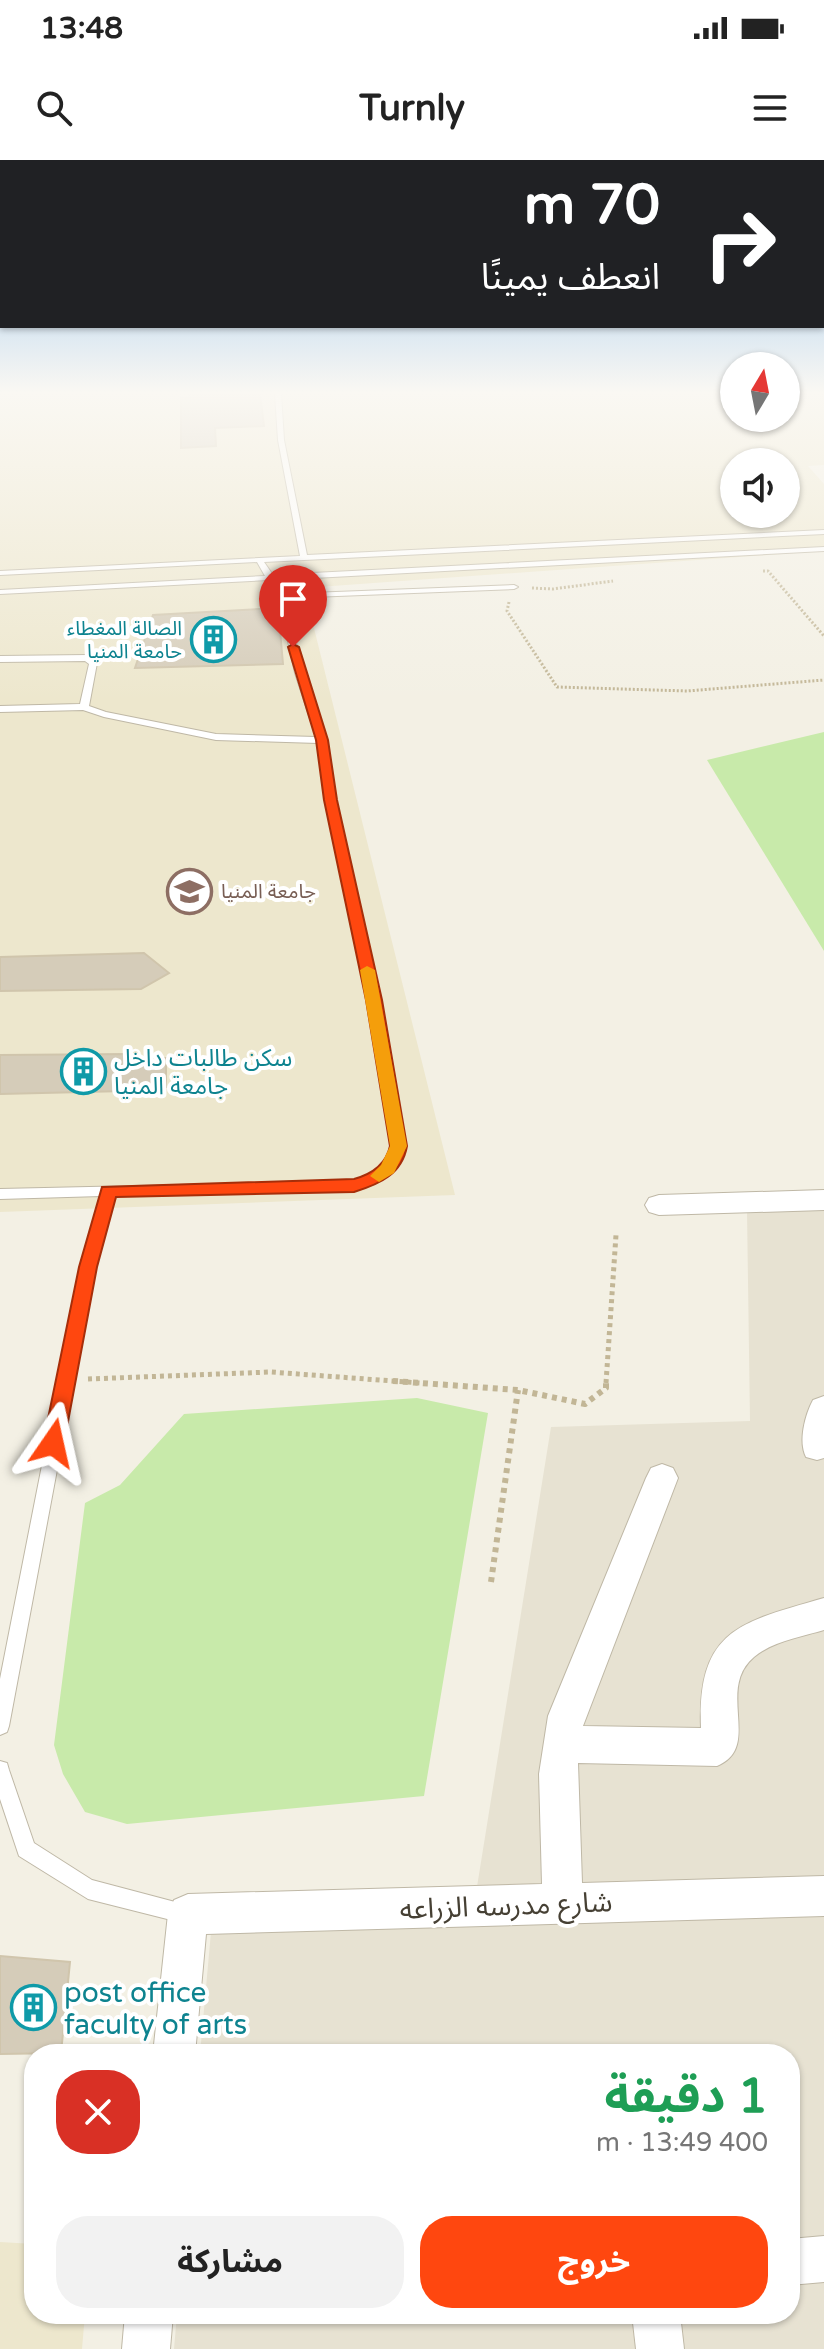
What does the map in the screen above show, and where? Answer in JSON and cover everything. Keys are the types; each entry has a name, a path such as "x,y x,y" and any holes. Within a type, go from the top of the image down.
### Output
{"street":[{"path":"659,1205 821,1209"},
{"path":"817,1447 824,1409"},
{"path":"563,1904 560,1744 566,1716 662,1478"},
{"path":"560,1744 717,1747 720,1744 719,1694 723,1672 732,1654 745,1639 824,1614"},
{"name":"شارع مدرسه الزراعه","path":"188,1914 824,1896"},
{"path":"175,2044 188,1914"},
{"path":"800,2261 824,2259"},
{"path":"146,2349 148,2324"},
{"path":"657,2324 660,2349"}],"lane":[{"path":"292,496 304,559"},
{"path":"0,573 824,532"},
{"path":"776,535 789,550"},
{"path":"0,592 824,549"},
{"path":"0,1194 354,1186 376,1179 388,1169 397,1154 399,1146 374,1000 330,800 322,740 299,673 282,596 260,561"},
{"path":"282,596 514,587"},
{"path":"0,659 87,658 93,663 84,707"},
{"path":"0,709 84,707 216,737 322,740"},
{"path":"0,1726 88,1267 109,1191"},
{"path":"0,1770 26,1849 88,1889 188,1914"}],"path":[{"path":"752,572 768,571 824,636"},
{"path":"614,581 553,589 514,587 507,611 557,687 687,691 824,680"},
{"path":"65,1380 271,1372 518,1390 585,1404 606,1388 616,1235"},
{"path":"491,1582 518,1390"}],"shaded area":[{"name":"جامعة المنيا","path":"0,496 720,496 720,528 800,528 800,496 824,496 824,551 304,588 455,1195 0,1212"},
{"path":"824,1209 824,2349 174,2349 176,2324 800,2324 800,2044 201,2044 211,1932 471,1924 551,1427 750,1421 747,1211"},
{"path":"0,2242 24,2243 24,2324 84,2324 82,2349 0,2349"}],"green space":[{"path":"824,732 824,951 707,760"},
{"path":"417,1398 488,1413 424,1796 127,1824 85,1812 63,1774 54,1745 85,1503 120,1485 184,1414"}],"building":[{"name":"الصالة المغطاء حامعة المنيا","path":"278,608 283,664 135,668 153,615"},
{"name":"سكن طالبات داخل جامعة المنيا","path":"144,953 169,973 141,989 0,991 0,957"},
{"name":"سكن طالبات داخل جامعة المنيا","path":"129,1054 135,1058 166,1058 166,1087 129,1085 125,1091 0,1094 0,1055"},
{"name":"post office faculty of arts","path":"0,1956 70,1962 62,2044 24,2044 24,2054 0,2054"}],"slow traffic":[{"path":"367,970 399,1146 388,1169 379,1176"}],"place":[{"name":"الصالة المغطاء حامعة المنيا","path":"213,640"},
{"name":"جامعة المنيا","path":"190,891"},
{"name":"سكن طالبات داخل جامعة المنيا","path":"83,1072"},
{"name":"post office faculty of arts","path":"33,2008"}],"route":[{"path":"53,1443 88,1267 109,1191 354,1186 376,1179 388,1169 397,1154 399,1146 374,1000 330,800 322,740 293,647"}]}
